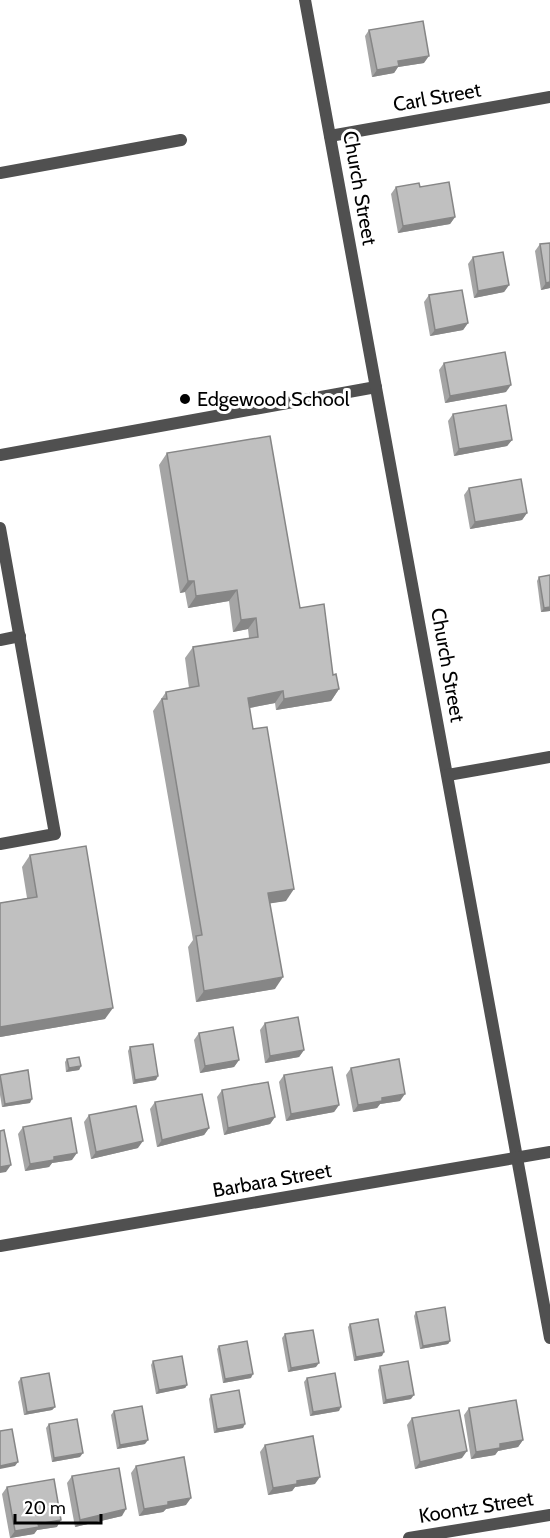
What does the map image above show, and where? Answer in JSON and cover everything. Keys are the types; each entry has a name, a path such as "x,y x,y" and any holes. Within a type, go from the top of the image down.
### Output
{"street":[{"name":"Church Street","path":"305,0 550,1338"},
{"name":"Carl Street","path":"330,136 550,97"},
{"path":"0,173 181,140"},
{"path":"0,455 376,387"},
{"path":"0,528 55,834 0,844"},
{"path":"0,640 20,636"},
{"path":"448,775 550,756"},
{"name":"Barbara Street","path":"0,1246 550,1152"},
{"name":"Koontz Street","path":"409,1538 550,1515"}],"building":[{"path":"423,21 429,56 398,61 399,66 377,70 369,30"},
{"path":"449,182 455,217 403,226 396,187 419,183 420,187"},
{"path":"550,243 550,282 546,283 540,244"},
{"path":"503,252 509,285 478,291 473,257"},
{"path":"462,290 468,323 435,330 429,295"},
{"path":"505,352 511,385 450,396 444,363"},
{"path":"506,405 512,440 459,449 453,414"},
{"path":"270,436 300,608 324,604 333,675 336,674 339,689 284,699 283,691 248,698 253,729 267,727 294,889 268,893 283,977 204,991 196,936 202,935 162,699 167,699 166,692 199,686 193,647 258,637 256,618 241,620 237,590 196,596 194,581 188,581 167,453"},
{"path":"521,479 527,513 475,522 469,488"},
{"path":"550,575 550,607 544,608 539,577"},
{"path":"86,846 113,1008 0,1027 0,903 37,897 30,855"},
{"path":"298,1017 304,1050 270,1056 265,1023"},
{"path":"233,1027 239,1060 205,1066 199,1033"},
{"path":"153,1044 158,1076 135,1080 130,1047"},
{"path":"79,1057 81,1066 69,1068 67,1059"},
{"path":"399,1059 405,1094 358,1105 351,1068"},
{"path":"332,1067 339,1105 291,1114 284,1075"},
{"path":"28,1070 32,1099 5,1104 0,1075"},
{"path":"268,1082 275,1117 228,1128 222,1090"},
{"path":"202,1094 209,1128 162,1140 155,1102"},
{"path":"136,1106 143,1141 96,1152 89,1115"},
{"path":"71,1118 77,1153 30,1164 23,1127"},
{"path":"4,1130 11,1165 0,1167 0,1131"},
{"path":"445,1307 450,1341 423,1346 416,1312"},
{"path":"378,1319 384,1352 356,1357 350,1324"},
{"path":"313,1330 319,1363 291,1368 285,1334"},
{"path":"247,1341 253,1374 225,1379 219,1346"},
{"path":"182,1356 187,1385 159,1390 153,1361"},
{"path":"408,1361 414,1395 386,1400 380,1366"},
{"path":"49,1373 55,1407 27,1412 21,1378"},
{"path":"335,1373 341,1407 313,1412 307,1378"},
{"path":"239,1390 245,1424 217,1429 211,1395"},
{"path":"516,1400 523,1440 500,1444 500,1448 476,1452 469,1408"},
{"path":"142,1406 148,1440 120,1445 114,1411"},
{"path":"459,1410 467,1451 420,1462 412,1418"},
{"path":"77,1419 83,1453 54,1458 49,1424"},
{"path":"12,1429 18,1462 0,1466 0,1431"},
{"path":"313,1436 320,1477 273,1488 265,1445"},
{"path":"184,1457 191,1498 144,1509 136,1466"},
{"path":"119,1468 126,1509 80,1520 72,1476"},
{"path":"54,1479 61,1520 15,1531 7,1487"}],"place":[{"name":"Edgewood School","path":"185,399"}]}
